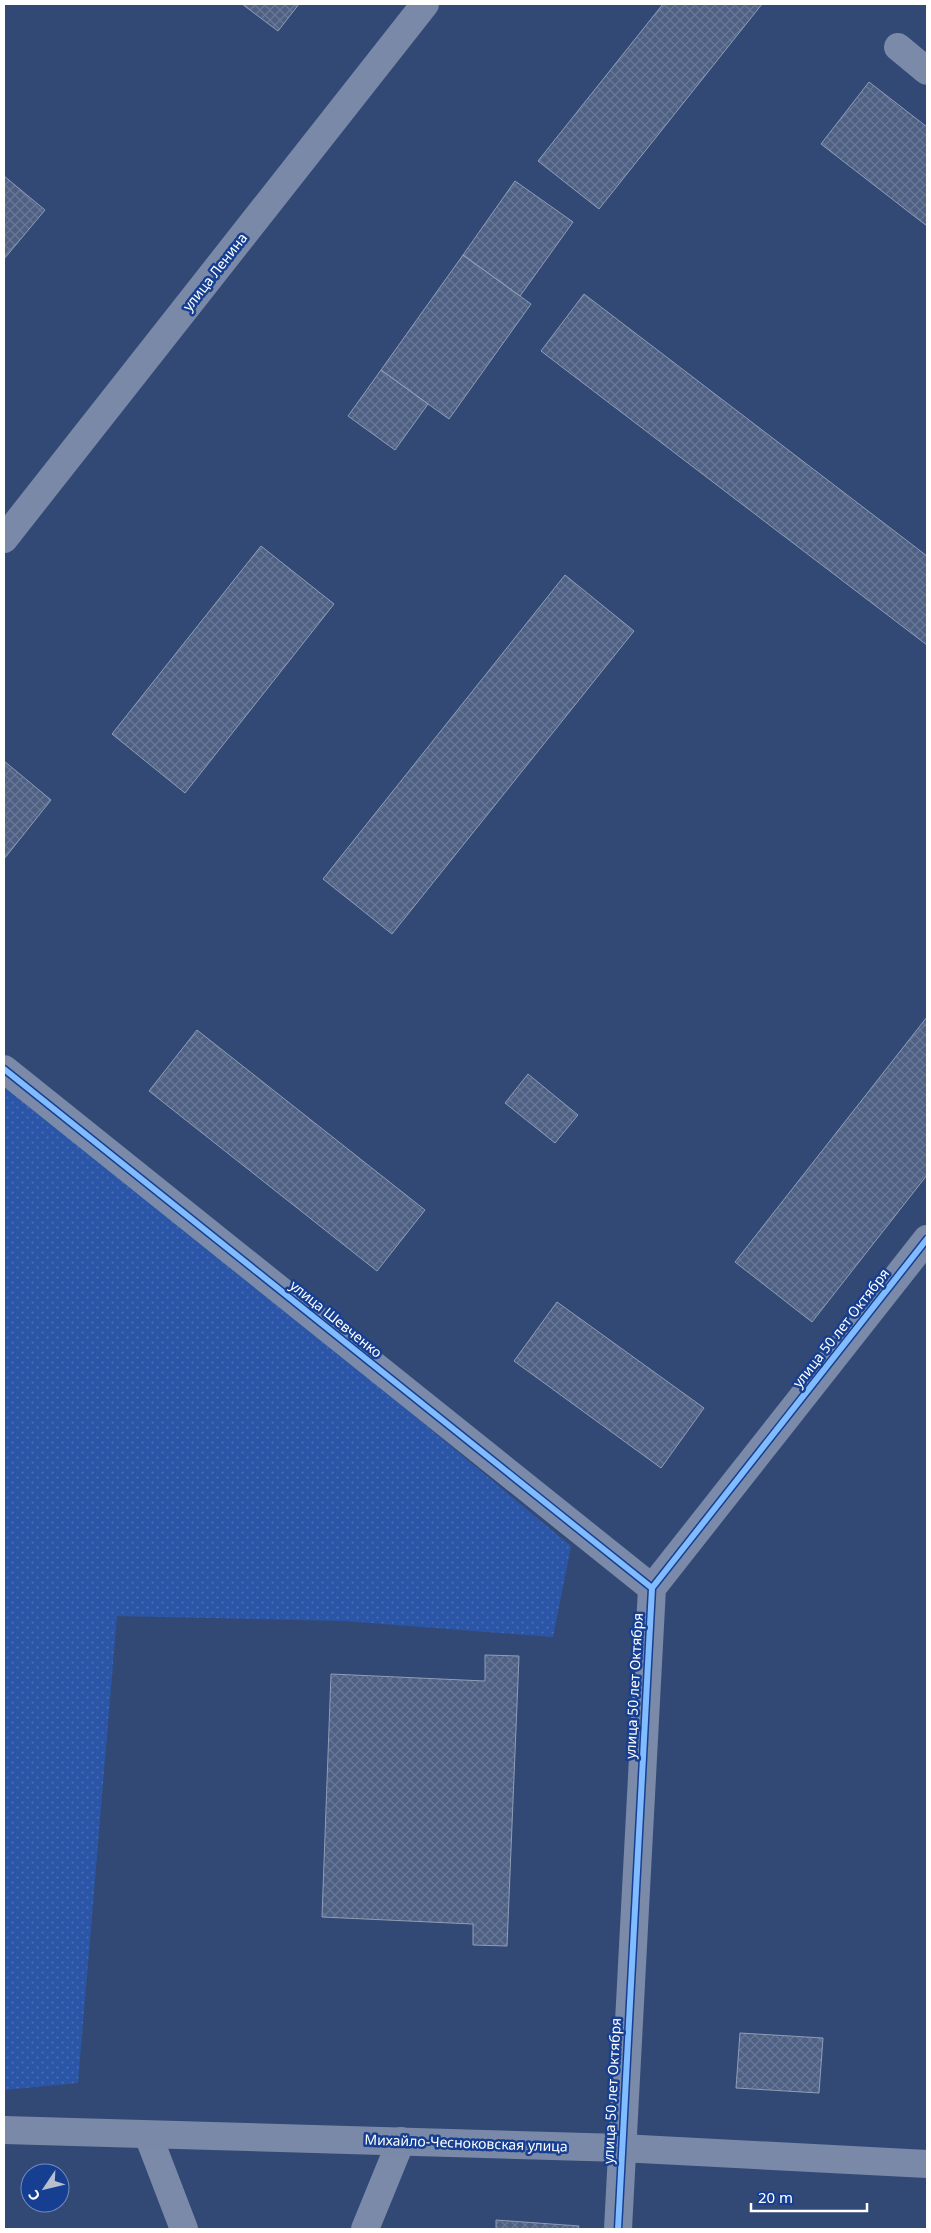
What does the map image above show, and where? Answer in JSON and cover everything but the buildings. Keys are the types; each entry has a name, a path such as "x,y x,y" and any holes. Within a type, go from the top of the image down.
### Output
{"main road":[{"name":"улица Ленина","path":"4,538 425,4"},
{"name":"Михайло-Чесноковская улица","path":"4,2130 621,2148 927,2164"}],"street":[{"path":"898,47 927,71"},
{"name":"улица Шевченко","path":"4,1069 652,1588"},
{"name":"улица 50 лет Октября","path":"618,2229 652,1588 927,1239"},
{"path":"148,2134 184,2229"},
{"path":"365,2229 401,2141"}],"shaded area":[{"path":"4,1075 571,1546 553,1637 345,1621 117,1616 78,2083 4,2090"}],"cycle path":[{"path":"4,1069 652,1588"},
{"path":"618,2229 652,1588 927,1239"}]}
